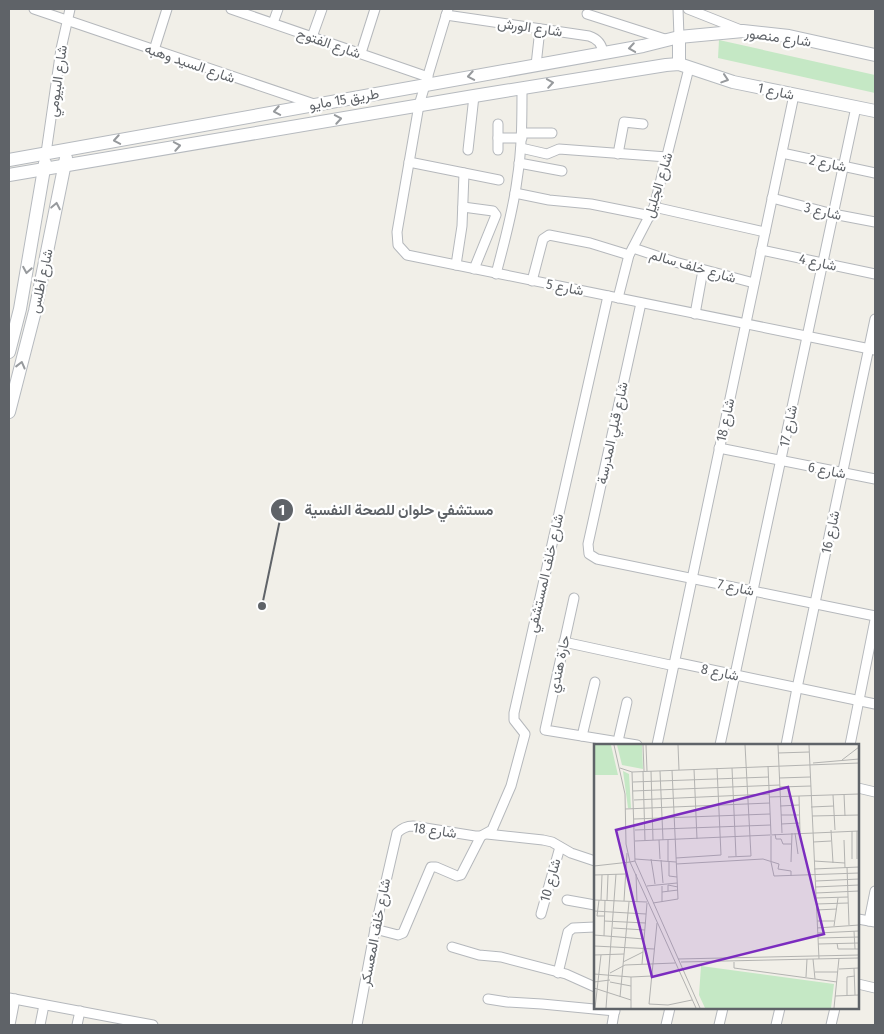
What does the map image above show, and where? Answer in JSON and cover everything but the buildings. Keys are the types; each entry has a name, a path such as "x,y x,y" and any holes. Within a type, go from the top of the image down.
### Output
{"main road":[{"name":"شارع منصور","path":"674,38 743,32 789,36 875,55"},
{"name":"طريق 15 مايو","path":"9,160 314,104 426,80 536,65 643,46 674,38"},
{"path":"674,38 684,66"},
{"name":"طريق 15 مايو","path":"9,176 522,88 666,65 684,66"},
{"name":"شارع 1","path":"684,66 732,82 875,111"},
{"name":"شارع أطلس","path":"9,412 35,311 68,149"},
{"name":"شارع أطلس","path":"9,352 20,309 45,169 46,153"}],"street":[{"name":"شارع السيد وهبه","path":"34,9 314,104"},
{"name":"شارع البيومي","path":"46,153 61,49 70,9"},
{"path":"154,50 167,9"},
{"name":"شارع الفتوح","path":"231,9 361,54 426,80"},
{"path":"273,23 278,9"},
{"path":"312,38 322,9"},
{"path":"361,54 375,9"},
{"path":"674,38 678,9"},
{"path":"688,9 743,32"},
{"name":"شارع الورش","path":"447,12 595,38 602,47 603,53"},
{"name":"شارع 5","path":"447,12 419,105 397,232 398,245 407,255 872,349"},
{"name":"شارع منصور","path":"587,14 674,38"},
{"path":"536,65 540,29"},
{"name":"شارع الجليل","path":"618,298 631,252 653,211 667,157 684,66"},
{"path":"496,274 515,194 520,163 522,88"},
{"name":"شارع 18","path":"657,744 794,95"},
{"path":"468,150 474,96"},
{"name":"شارع 17","path":"720,744 856,107"},
{"path":"618,154 623,123 628,121 642,124"},
{"path":"498,124 498,150"},
{"path":"498,138 521,139 552,133"},
{"path":"521,139 547,154 559,150 667,157"},
{"name":"شارع 2","path":"782,153 875,173"},
{"path":"409,162 499,180"},
{"path":"520,163 562,171"},
{"path":"456,265 462,226 464,173"},
{"path":"515,194 549,200 653,211 765,232"},
{"name":"شارع 3","path":"772,198 834,214 875,222"},
{"path":"463,207 493,211 496,215 474,269"},
{"name":"شارع خلف سالم","path":"532,281 542,240 549,236 590,242 754,283"},
{"name":"شارع 4","path":"761,250 875,274"},
{"path":"695,314 704,270"},
{"name":"شارع خلف المستشفي","path":"375,929 398,935 403,933 431,867 436,866 457,876 461,875 484,835 495,825 506,801 525,736 524,730 514,720 514,712 608,296"},
{"name":"شارع قبلي المدرسة","path":"598,559 589,554 588,544 641,303"},
{"name":"شارع 16","path":"786,744 796,688 842,473 872,349 875,319"},
{"name":"شارع 6","path":"719,448 875,479"},
{"name":"شارع 7","path":"598,559 875,616"},
{"name":"حارة هندي","path":"574,598 545,730 582,736"},
{"path":"850,744 875,620"},
{"name":"شارع 8","path":"564,642 875,704"},
{"path":"595,682 582,736 631,744"},
{"path":"618,742 627,702"},
{"path":"859,788 875,792"},
{"name":"شارع 18","path":"394,839 401,828 407,826 484,835"},
{"path":"484,835 526,837 552,842 571,854 594,861"},
{"name":"شارع خلف المعسكر","path":"357,1025 394,839"},
{"name":"شارع 10","path":"541,914 560,847"},
{"path":"859,918 872,921 875,892"},
{"path":"567,900 594,905"},
{"path":"558,973 568,932 572,928 594,927"},
{"path":"452,947 479,955 500,957 573,977 594,987"},
{"path":"859,984 875,988"},
{"path":"10,1025 12,998 148,1025"},
{"path":"488,998 507,1002 594,1008"},
{"path":"40,1025 44,1004"},
{"path":"666,1025 670,1009"},
{"path":"719,1025 723,1009"},
{"path":"776,1025 780,1009"},
{"path":"831,1025 835,1009"},
{"path":"612,1025 615,1010"},
{"path":"77,1025 80,1011"}],"green space":[{"path":"719,40 875,75 875,93 718,58"}],"place":[{"name":"مستشفي حلوان للصحة النفسية","path":"262,606"}]}
